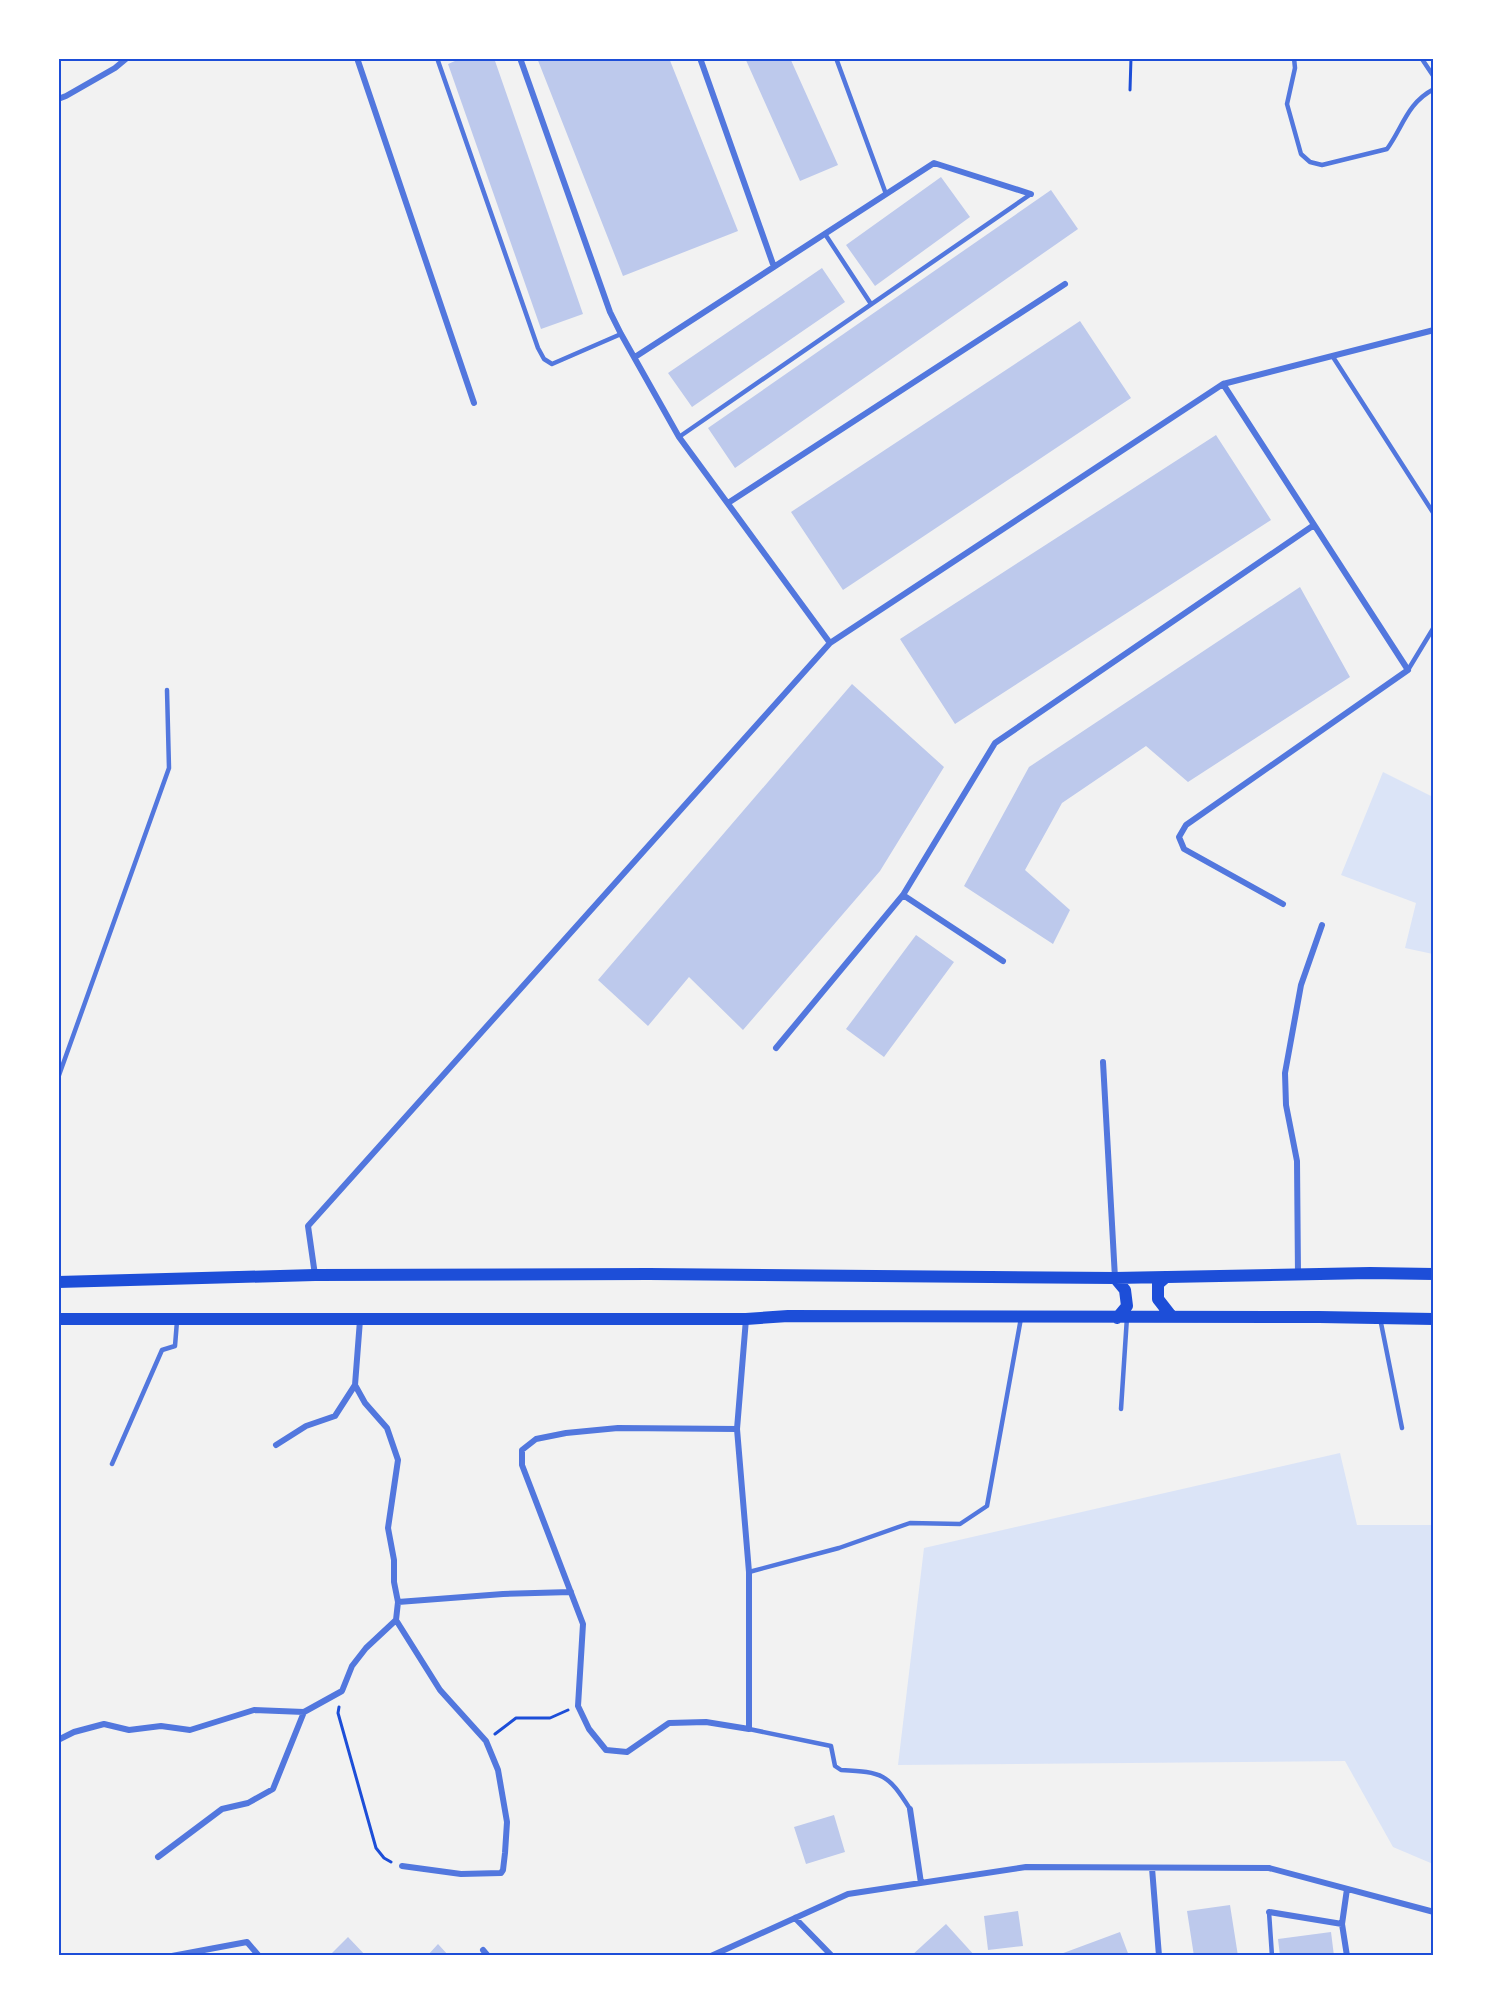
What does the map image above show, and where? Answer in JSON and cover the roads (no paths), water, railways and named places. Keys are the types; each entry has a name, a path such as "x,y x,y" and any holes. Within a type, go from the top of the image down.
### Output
{"main road":[{"path":"58,1282 315,1275 649,1274 1115,1278 1434,1274"},
{"path":"1166,1277 1158,1284 1158,1299 1172,1317"},
{"path":"1115,1278 1125,1290 1127,1306 1122,1317"},
{"path":"58,1319 746,1319 788,1316 1434,1319"}],"street":[{"path":"58,99 115,68 127,58"},
{"path":"520,58 610,312 621,334 680,437 830,643"},
{"path":"700,58 774,267"},
{"path":"357,59 474,403"},
{"path":"635,357 934,163 1031,194"},
{"path":"728,503 1065,284"},
{"path":"315,1275 308,1226 830,643 1223,384 1434,330"},
{"path":"1223,384 1408,670 1185,825 1179,837 1184,849 1283,904"},
{"path":"776,1048 903,895 995,743 1314,525"},
{"path":"903,895 1003,961"},
{"path":"1298,1275 1297,1161 1286,1106 1285,1073 1301,985 1322,925"},
{"path":"1103,1062 1115,1278"},
{"path":"737,1429 618,1428 586,1431 536,1439 522,1450 522,1465 584,1624 578,1706 590,1729 606,1750 627,1752 669,1723 706,1722 749,1729 749,1572 737,1429 746,1319"},
{"path":"276,1446 306,1426 335,1416 355,1385 360,1320"},
{"path":"355,1385 365,1403 387,1428 398,1460 387,1528 394,1560 394,1582 398,1602 396,1620 440,1690 486,1741 498,1770 507,1822 502,1872 461,1874 402,1866"},
{"path":"398,1602 502,1594 571,1592"},
{"path":"58,1740 74,1732 105,1725 129,1730 161,1726 190,1731 254,1710 303,1712 342,1691 352,1666 366,1648 396,1620"},
{"path":"158,1857 222,1809 248,1803 273,1789 303,1712"},
{"path":"910,1809 921,1883"},
{"path":"711,1956 849,1894 1026,1867 1269,1868 1434,1912"},
{"path":"1152,1868 1159,1956"},
{"path":"1347,1889 1342,1924 1347,1956"},
{"path":"1269,1912 1342,1924"},
{"path":"795,1918 832,1956"},
{"path":"172,1956 247,1942 259,1956"}],"lane":[{"path":"437,58 538,348 544,359 552,364 621,334"},
{"path":"836,58 886,194"},
{"path":"1294,58 1295,68 1287,104 1301,154 1310,162 1322,165 1388,149 1406,113 1434,89"},
{"path":"1422,58 1434,77"},
{"path":"680,437 1031,194"},
{"path":"825,234 871,304"},
{"path":"1333,357 1434,514"},
{"path":"1408,670 1434,627"},
{"path":"58,1078 169,768 167,690"},
{"path":"1121,1409 1122,1317"},
{"path":"112,1464 162,1350 175,1346 177,1318"},
{"path":"749,1572 839,1548 910,1523 960,1524 987,1506 1021,1318"},
{"path":"1380,1318 1401,1428"},
{"path":"749,1729 831,1746 835,1766 841,1770 885,1776 897,1788 910,1809"},
{"path":"1269,1912 1272,1956"}]}
